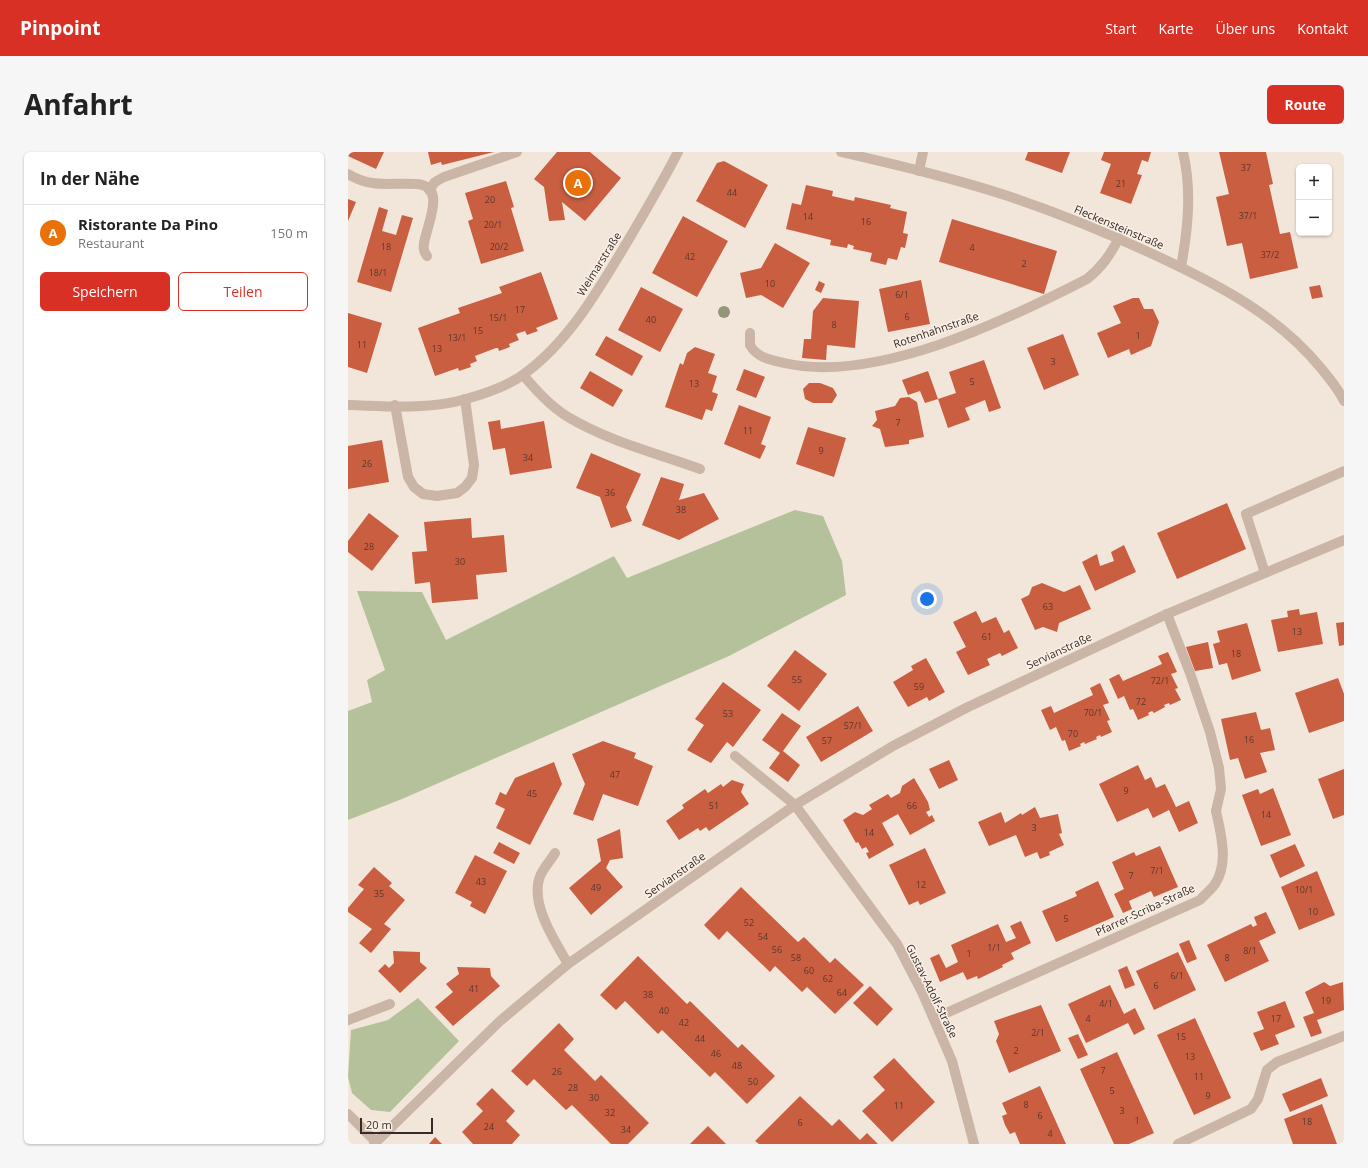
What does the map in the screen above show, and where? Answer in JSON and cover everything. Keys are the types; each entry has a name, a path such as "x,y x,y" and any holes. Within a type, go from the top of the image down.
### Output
{"street":[{"path":"429,190 434,182 444,177 517,152"},
{"name":"Weimarstraße","path":"348,405 431,404 465,399 499,387 523,374 550,351 576,323 659,189 678,152"},
{"name":"Fleckensteinstraße","path":"841,152 919,171 1008,196 1119,238 1181,267 1215,284 1265,314 1306,350 1339,390 1344,401"},
{"path":"919,171 923,152"},
{"path":"1181,267 1188,231 1188,196 1183,152"},
{"path":"348,174 372,184 416,184 429,190 432,196 433,212 424,244 424,250 427,256"},
{"name":"Rotenhahnstraße","path":"750,333 750,345 759,355 800,367 843,367 885,360 958,337 994,323 1086,279 1099,269 1108,259 1119,238"},
{"path":"523,374 542,397 567,416 614,438 700,469"},
{"path":"395,405 408,476 414,487 423,494 437,496 457,493 465,487 472,478 474,465 465,399"},
{"path":"1265,573 1246,514 1344,470"},
{"name":"Servianstraße","path":"348,1114 375,1143 500,1021 568,964 795,805 893,746 954,714 1167,614 1344,540"},
{"name":"Pfarrer-Scriba-Straße","path":"935,1018 1200,900 1215,884 1222,868 1222,840 1216,811 1221,789 1219,768 1210,732 1190,673 1167,614"},
{"path":"735,756 795,805"},
{"name":"Gustav-Adolf-Straße","path":"795,805 896,944 935,1018 952,1061 974,1144"},
{"path":"555,853 541,874 538,888 539,904 546,924 568,964"},
{"path":"348,1020 390,1004"},
{"path":"1178,1144 1251,1109 1258,1099 1268,1070 1277,1062 1344,1036"}],"green space":[{"path":"795,510 823,516 842,561 846,595 729,656 402,799 348,820 348,711 372,702 367,680 385,670 357,591 422,592 446,640 614,556 627,578"},
{"path":"418,998 459,1041 390,1112 371,1110 352,1093 348,1077 351,1030 388,1020"}],"building":[{"path":"348,152 384,152 376,169 348,156"},
{"path":"428,152 494,152 442,165 441,162 431,165"},
{"path":"557,152 590,152 621,178 585,221 562,202 565,220 549,221 544,187 534,179"},
{"path":"1028,152 1070,152 1062,173 1025,160"},
{"path":"1104,152 1151,152 1148,162 1142,160 1137,174 1142,175 1131,204 1100,193 1111,164 1101,160"},
{"path":"1219,152 1266,152 1273,184 1269,185 1280,234 1290,232 1298,268 1250,279 1242,243 1227,246 1216,197 1229,194"},
{"path":"724,161 768,185 745,228 696,201 717,163"},
{"path":"506,181 514,207 511,208 524,251 481,264 468,221 473,219 465,193"},
{"path":"806,185 833,191 832,196 854,201 855,197 891,205 890,208 907,212 903,233 908,234 905,248 901,247 897,260 888,258 886,265 870,261 872,253 853,249 854,246 848,244 847,248 830,245 831,240 786,229 792,203 801,205"},
{"path":"348,199 356,202 348,221"},
{"path":"379,207 388,210 382,231 396,235 402,215 413,218 391,292 357,282"},
{"path":"683,216 728,241 697,297 652,273"},
{"path":"952,219 1057,251 1044,294 939,262"},
{"path":"775,243 810,263 783,308 761,295 746,298 740,273 761,268"},
{"path":"541,272 558,319 536,328 538,331 527,335 525,331 516,334 519,340 509,344 510,347 499,351 498,348 496,348 475,356 477,361 470,364 471,367 459,371 458,368 435,376 418,328 460,313 458,308 502,293 499,287"},
{"path":"921,280 930,324 888,332 879,289"},
{"path":"819,281 825,284 821,293 815,290"},
{"path":"1320,285 1323,297 1312,299 1309,287"},
{"path":"641,287 683,309 660,352 618,330"},
{"path":"823,298 859,301 855,348 827,345 826,360 802,358 804,339 811,339 813,311"},
{"path":"1133,298 1139,298 1144,309 1153,309 1159,322 1151,346 1131,355 1129,349 1108,358 1097,333 1121,323 1113,306"},
{"path":"348,313 382,323 367,373 348,367"},
{"path":"1063,334 1079,375 1044,390 1027,348"},
{"path":"606,336 643,356 632,376 595,355"},
{"path":"695,347 715,354 708,373 717,376 712,392 718,394 712,411 706,409 702,420 665,407 680,363 683,365 687,353"},
{"path":"984,360 1001,408 989,412 985,400 965,408 970,420 948,428 938,399 956,393 949,372"},
{"path":"744,369 765,377 756,398 736,390"},
{"path":"590,371 623,390 613,407 580,388"},
{"path":"928,371 938,399 925,403 920,391 908,395 902,380"},
{"path":"809,383 820,383 833,388 837,395 832,403 813,403 805,399 803,389"},
{"path":"909,397 917,402 924,437 909,440 909,444 885,447 880,429 872,426 877,420 875,411 895,406 900,398"},
{"path":"739,405 771,417 761,444 766,446 760,459 724,444"},
{"path":"500,420 501,429 544,421 552,468 510,475 505,448 493,450 488,422"},
{"path":"808,427 846,438 834,477 796,464"},
{"path":"382,440 389,482 348,489 348,446"},
{"path":"591,453 641,474 626,507 632,521 611,528 600,497 576,488"},
{"path":"661,477 684,484 679,500 704,493 719,519 679,540 642,525"},
{"path":"1227,503 1246,549 1177,579 1157,533"},
{"path":"369,513 399,536 372,571 348,552 348,541"},
{"path":"471,518 472,538 504,535 507,572 476,575 478,599 432,603 430,582 415,584 412,552 427,551 424,522"},
{"path":"1124,545 1136,572 1095,591 1082,562 1097,554 1100,566 1114,561 1111,552"},
{"path":"1042,583 1064,592 1080,585 1091,609 1059,623 1057,632 1043,627 1035,630 1021,599 1029,595 1032,587"},
{"path":"1299,609 1300,615 1317,612 1323,644 1278,652 1271,620 1288,617 1287,611"},
{"path":"976,611 982,623 996,617 1004,633 1009,630 1018,648 1002,656 1000,653 987,659 990,665 968,675 956,652 966,647 953,622"},
{"path":"1344,622 1344,645 1339,646 1336,623"},
{"path":"1247,623 1261,671 1232,680 1227,663 1219,665 1213,644 1220,642 1217,631"},
{"path":"1208,642 1213,668 1195,671 1186,647"},
{"path":"795,650 827,674 799,711 767,686"},
{"path":"1168,652 1177,672 1171,674 1178,688 1175,689 1181,700 1170,705 1169,703 1164,705 1165,707 1154,713 1152,711 1148,713 1149,715 1138,720 1133,709 1130,710 1124,696 1118,699 1109,679 1119,674 1123,681 1162,664 1158,656"},
{"path":"926,658 945,692 929,701 927,697 908,707 893,682 913,670 911,666"},
{"path":"1338,678 1344,694 1344,721 1309,733 1295,693"},
{"path":"723,682 761,710 733,747 727,742 711,763 687,750 704,725 695,719"},
{"path":"1100,683 1109,703 1103,705 1110,720 1107,721 1112,732 1101,737 1100,735 1096,737 1097,739 1085,744 1084,742 1080,744 1081,746 1069,751 1065,740 1062,741 1056,727 1050,730 1041,710 1051,706 1054,713 1093,695 1090,688"},
{"path":"858,706 873,731 821,762 806,737"},
{"path":"1256,712 1261,730 1270,728 1275,750 1260,753 1267,772 1245,779 1238,758 1230,760 1221,719"},
{"path":"782,713 801,726 783,751 800,765 788,782 769,768 780,753 762,740"},
{"path":"603,741 636,753 634,758 653,766 638,806 603,794 593,821 573,814 585,784 572,754"},
{"path":"949,760 958,780 939,789 929,769"},
{"path":"554,762 562,784 530,845 496,828 505,809 495,804 500,792 506,795 515,778"},
{"path":"1138,765 1145,780 1151,777 1156,788 1165,784 1176,807 1189,801 1198,823 1179,832 1169,810 1153,818 1148,808 1117,822 1099,784"},
{"path":"1344,769 1344,815 1333,819 1318,779"},
{"path":"914,778 928,802 930,810 926,812 929,817 932,815 935,821 910,835 898,814 882,823 894,845 869,859 866,853 869,852 866,847 862,849 858,842 856,843 843,820 855,812 863,815 872,809 869,805 888,794 891,798 900,793 902,786"},
{"path":"732,780 744,784 741,792 749,804 709,831 706,827 700,831 698,828 679,840 666,821 684,808 682,805 705,789 708,793 721,784 723,787"},
{"path":"1273,788 1291,835 1261,846 1242,795 1258,789 1260,794"},
{"path":"1035,807 1040,818 1058,814 1062,833 1059,834 1064,845 1049,852 1050,855 1040,859 1037,852 1025,857 1016,835 989,846 978,822 1001,812 1005,823 1021,813 1022,815"},
{"path":"620,829 623,858 610,860 606,868 623,887 591,915 569,888 601,861 597,839"},
{"path":"499,842 520,853 514,864 493,853"},
{"path":"1295,844 1305,866 1280,878 1270,855"},
{"path":"1160,846 1178,887 1154,897 1151,891 1129,901 1132,909 1123,913 1114,894 1124,889 1112,862 1134,852 1136,856"},
{"path":"925,848 946,893 920,905 918,901 909,905 889,865"},
{"path":"475,855 507,871 485,914 470,906 472,902 455,893"},
{"path":"374,867 392,883 389,886 405,900 384,924 391,929 371,953 359,943 372,929 348,912 348,908 364,889 358,885"},
{"path":"1317,871 1335,915 1299,930 1281,887"},
{"path":"1098,881 1114,917 1056,942 1042,911 1077,896 1075,892"},
{"path":"741,887 798,942 804,937 830,963 835,958 864,985 835,1014 807,987 802,992 775,966 770,972 727,931 719,940 704,925"},
{"path":"1266,912 1276,933 1259,941 1269,961 1225,982 1207,945 1251,924 1253,927 1257,925 1254,917"},
{"path":"1021,921 1031,943 1011,953 1014,959 1002,965 1003,967 978,979 977,976 967,980 963,972 940,982 930,958 939,954 946,968 958,962 951,945 998,924 1006,942 1016,938 1010,926"},
{"path":"1189,940 1197,959 1187,963 1179,944"},
{"path":"393,951 420,952 420,962 427,968 400,993 378,971 385,964 389,968 394,963"},
{"path":"1178,952 1196,990 1154,1010 1136,971"},
{"path":"638,956 687,1004 690,1001 738,1048 742,1044 775,1076 747,1104 715,1072 710,1077 662,1030 658,1034 625,1001 616,1010 600,995"},
{"path":"1127,966 1135,985 1125,989 1118,970"},
{"path":"457,967 490,968 491,976 500,986 453,1026 435,1007 453,992 446,984 459,974"},
{"path":"1324,982 1330,986 1343,982 1344,1010 1317,1020 1322,1033 1311,1037 1303,1017 1314,1013 1305,992"},
{"path":"1110,985 1124,1014 1135,1008 1145,1029 1134,1035 1128,1023 1086,1043 1068,1004"},
{"path":"870,986 893,1009 877,1026 853,1003"},
{"path":"1285,1001 1295,1027 1275,1035 1279,1044 1261,1051 1253,1033 1264,1029 1257,1012"},
{"path":"1041,1005 1061,1051 1009,1073 996,1041 999,1034 994,1021"},
{"path":"1195,1018 1231,1098 1194,1115 1157,1035"},
{"path":"559,1023 574,1039 564,1050 595,1081 601,1075 649,1123 628,1144 611,1144 572,1105 566,1110 534,1079 527,1086 511,1071"},
{"path":"1078,1034 1088,1055 1078,1059 1068,1038"},
{"path":"1117,1052 1154,1133 1129,1144 1114,1144 1080,1069"},
{"path":"894,1058 935,1102 892,1142 862,1111 885,1090 873,1077"},
{"path":"1321,1078 1328,1096 1290,1112 1282,1094"},
{"path":"1040,1086 1066,1144 1020,1144 1015,1132 1010,1134 1005,1125 1002,1116 1007,1114 1002,1103"},
{"path":"492,1088 515,1111 506,1121 520,1135 512,1144 473,1144 462,1132 483,1111 476,1104"},
{"path":"800,1096 832,1126 839,1119 860,1140 867,1133 878,1144 759,1144 755,1141"},
{"path":"1322,1104 1337,1144 1293,1144 1284,1119"},
{"path":"708,1126 726,1144 690,1144"},
{"path":"435,1137 442,1144 429,1144"}],"place":[{"name":"Ristorante Da Pino","path":"578,183"}]}
